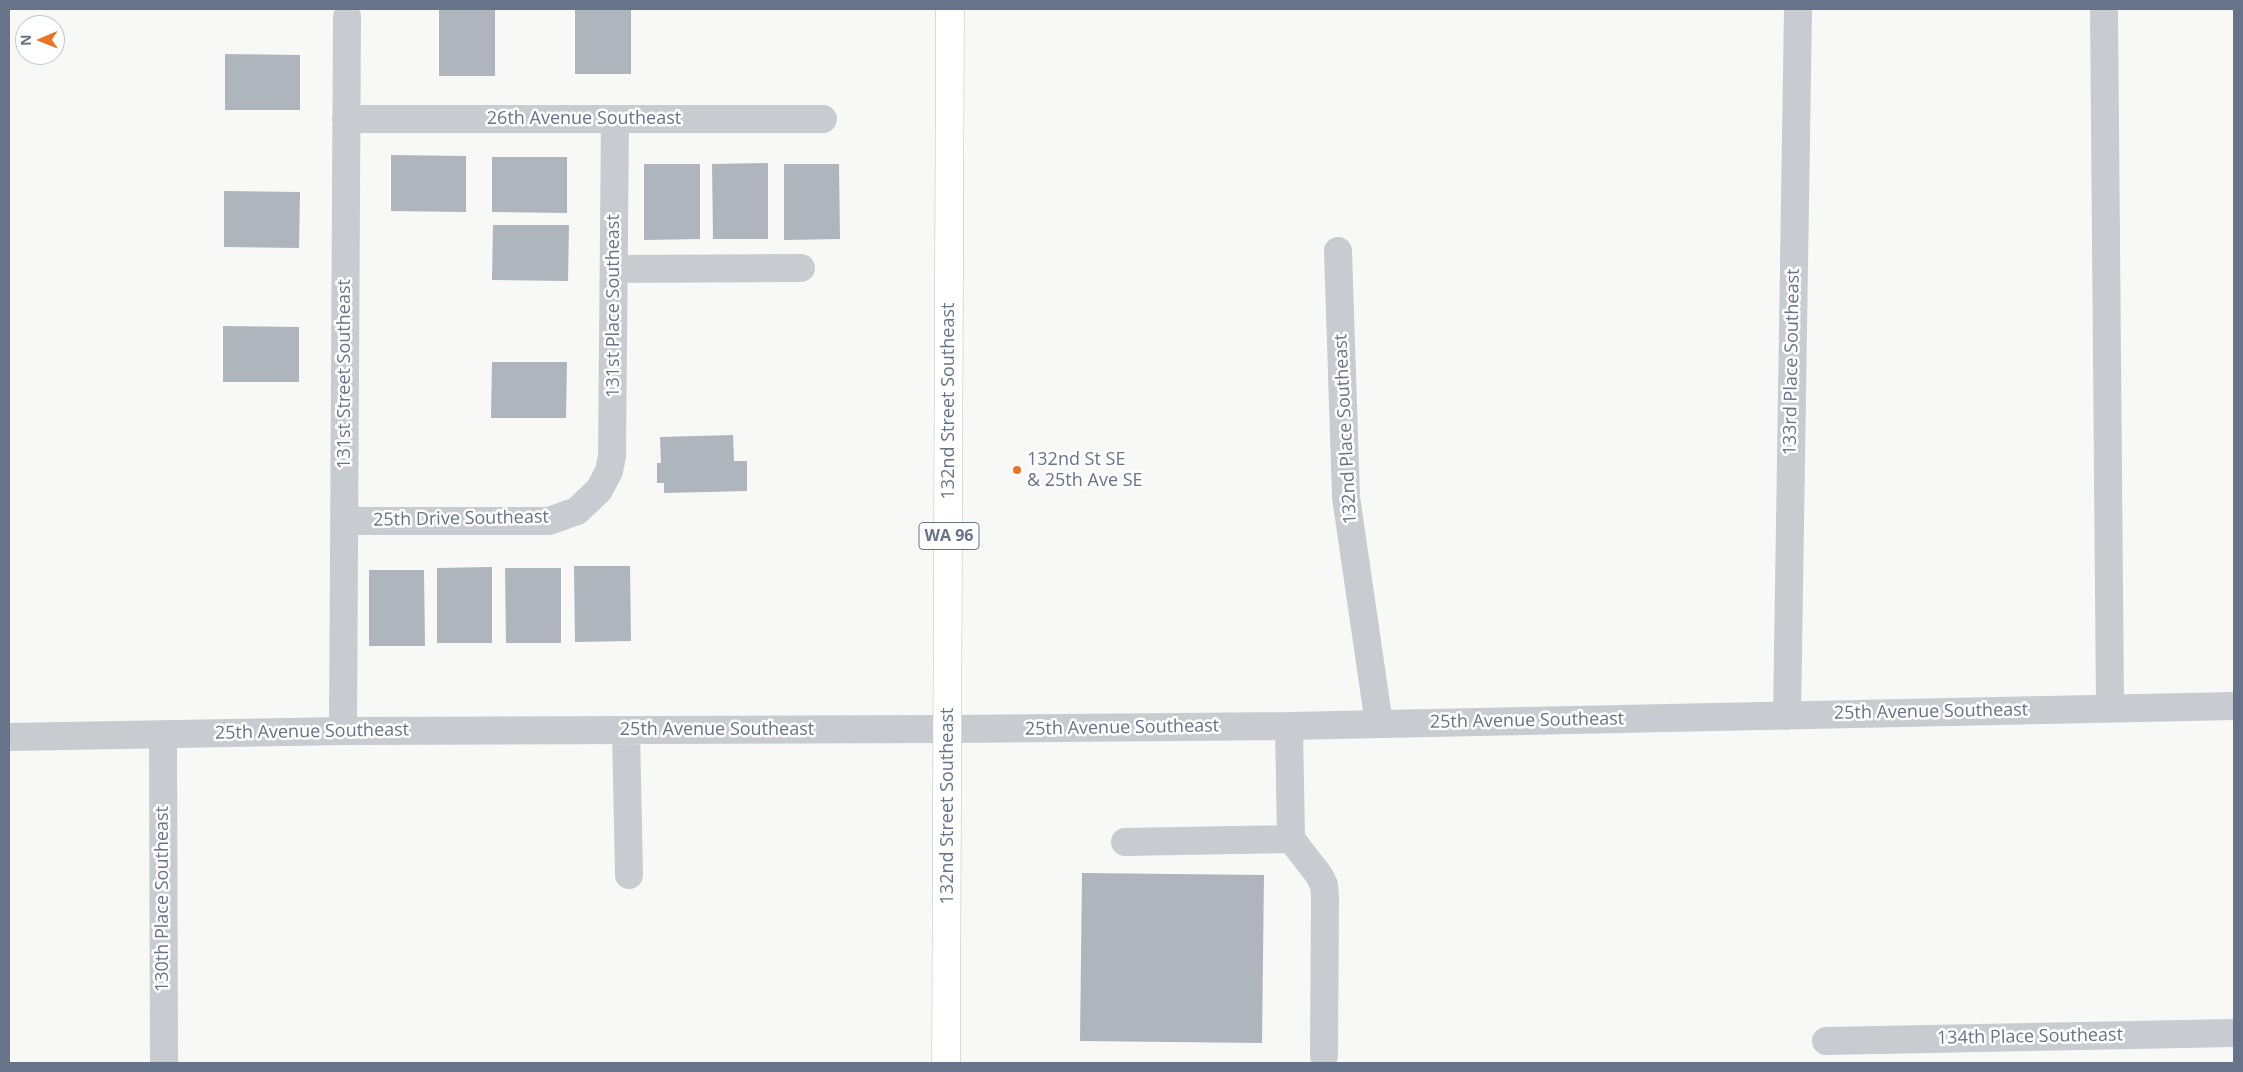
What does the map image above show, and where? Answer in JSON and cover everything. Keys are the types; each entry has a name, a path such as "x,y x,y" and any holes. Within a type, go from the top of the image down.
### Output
{"main road":[{"name":"132nd Street Southeast","path":"946,1063 950,9"}],"street":[{"name":"133rd Place Southeast","path":"1787,716 1798,9"},
{"path":"2104,9 2110,708"},
{"name":"131st Street Southeast","path":"343,731 346,17"},
{"name":"26th Avenue Southeast","path":"346,119 823,119"},
{"name":"131st Place Southeast","path":"599,490 609,471 612,456 615,119"},
{"name":"132nd Place Southeast","path":"1338,251 1346,497 1379,724"},
{"path":"614,269 801,268"},
{"name":"25th Drive Southeast","path":"344,521 549,521 577,510 599,490"},
{"name":"25th Avenue Southeast","path":"9,737 343,731 948,730 1289,726 2234,706"},
{"path":"1289,726 1291,839 1311,863 1324,885 1324,1056"},
{"path":"626,730 629,875"},
{"name":"130th Place Southeast","path":"163,735 164,1063"},
{"path":"1125,842 1291,839"},
{"name":"134th Place Southeast","path":"1826,1041 2234,1033"}],"building":[{"path":"439,9 495,9 495,76 439,76"},
{"path":"575,9 631,9 631,74 575,74"},
{"path":"225,54 300,55 300,110 225,110"},
{"path":"391,155 466,156 466,212 391,211"},
{"path":"492,157 567,157 567,213 492,212"},
{"path":"768,163 768,239 713,239 712,164"},
{"path":"644,164 700,164 700,239 644,240"},
{"path":"784,164 839,164 840,239 784,240"},
{"path":"224,191 300,192 299,248 224,247"},
{"path":"493,225 569,225 568,281 492,280"},
{"path":"223,326 299,327 299,382 223,382"},
{"path":"492,362 567,362 566,418 491,418"},
{"path":"733,435 734,461 747,461 747,491 664,493 664,483 657,483 657,463 661,463 660,437"},
{"path":"574,566 630,566 631,641 575,642"},
{"path":"492,567 492,643 437,643 437,568"},
{"path":"505,568 561,568 561,643 506,643"},
{"path":"369,570 424,570 425,646 369,646"},
{"path":"1082,873 1264,875 1262,1043 1080,1041"}],"place":[{"name":"132nd St SE & 25th Ave SE","path":"1017,470"}]}
